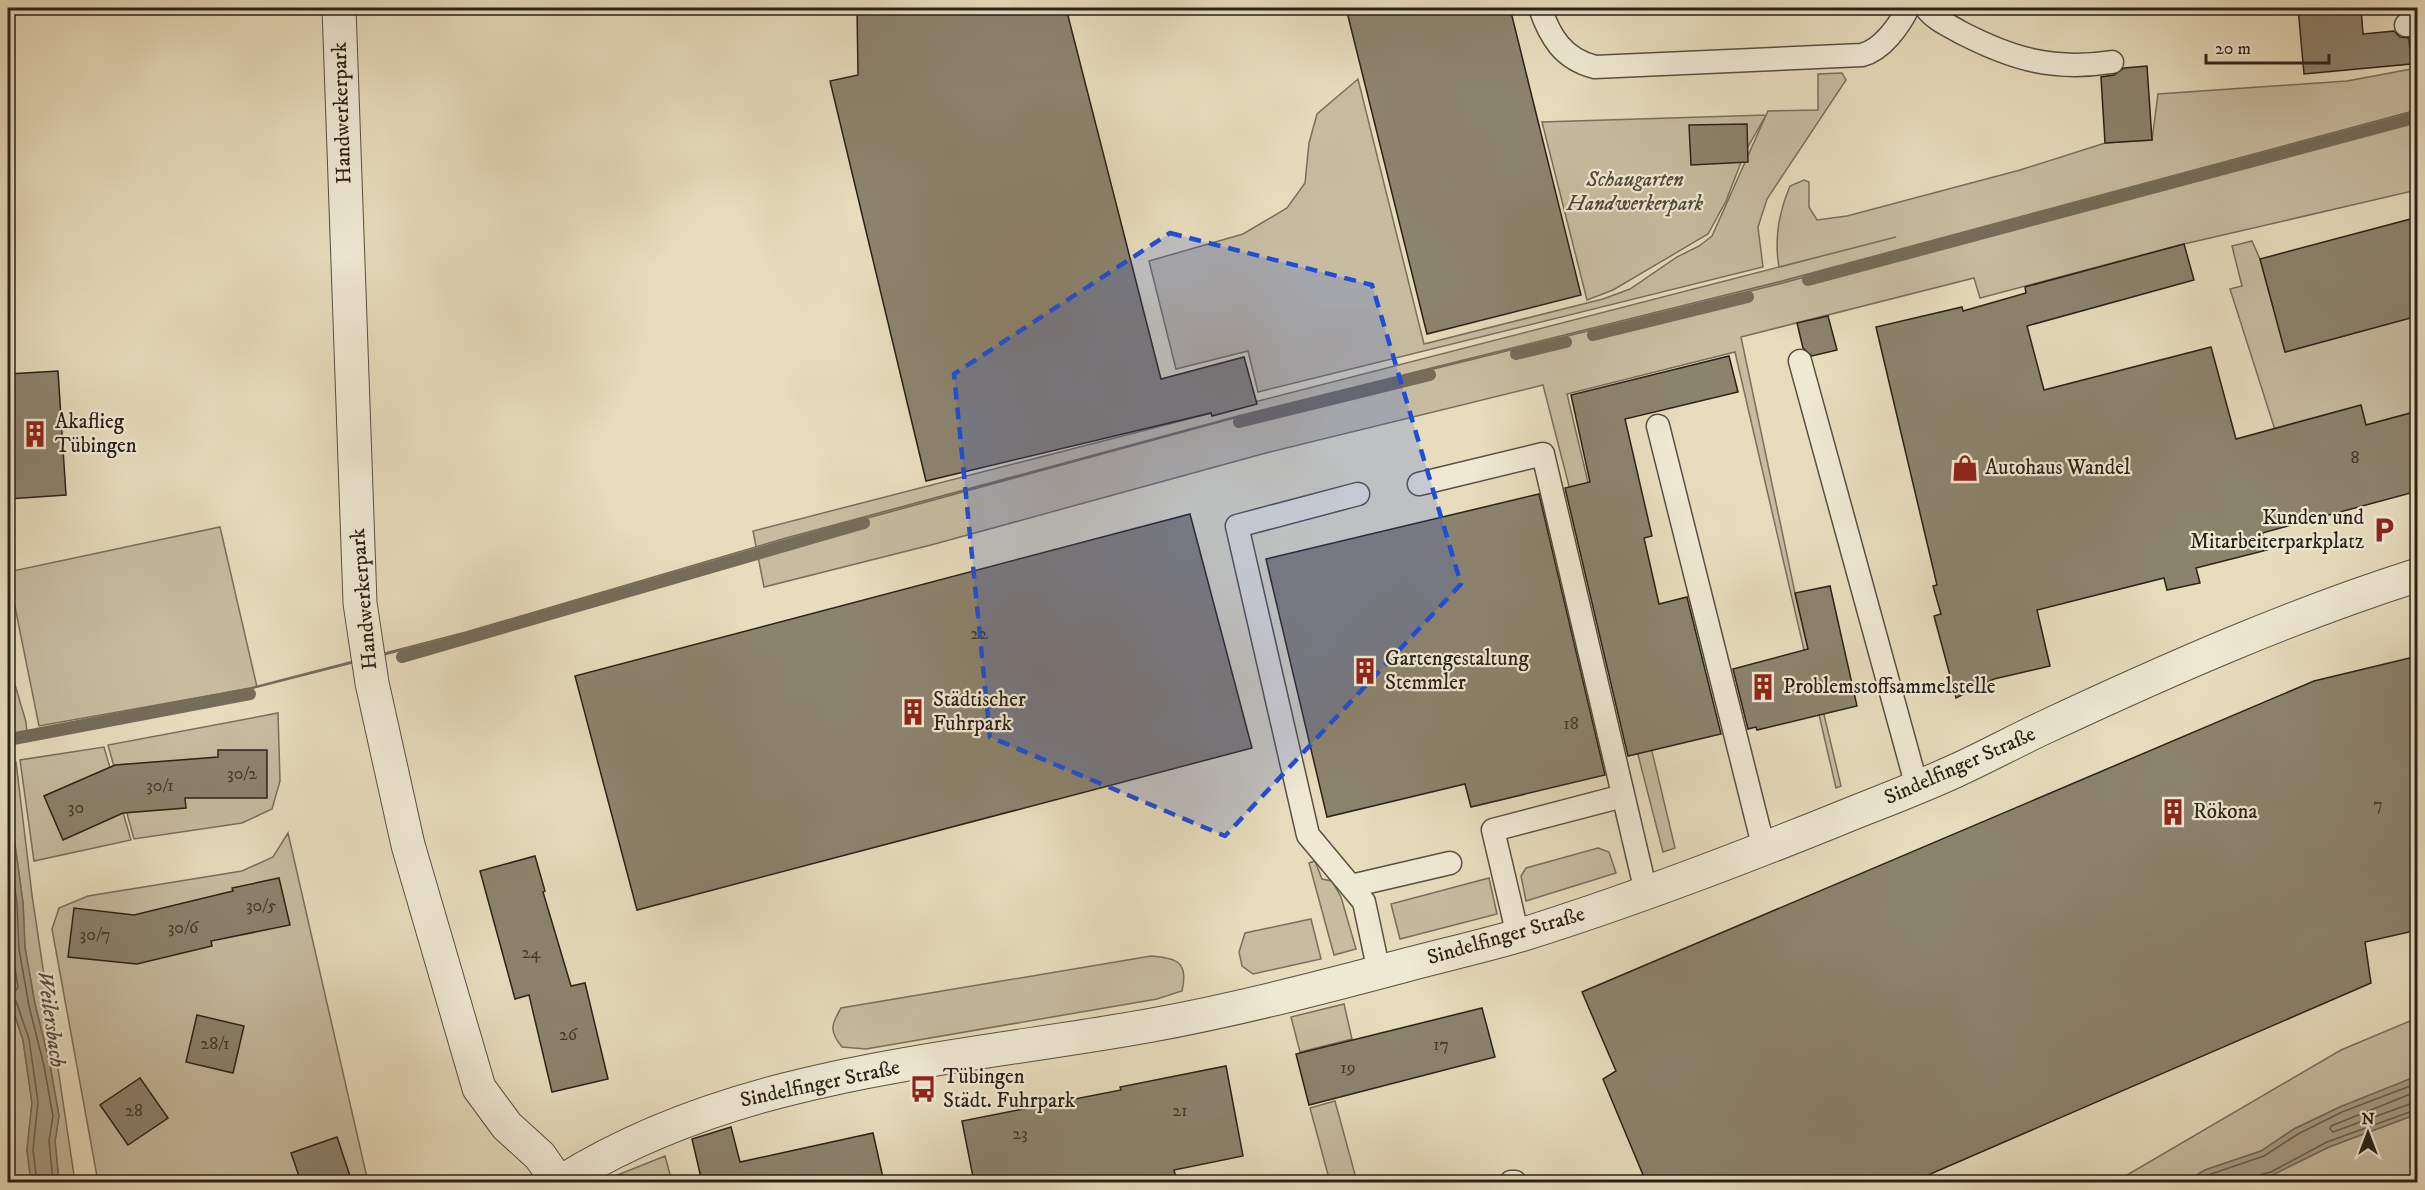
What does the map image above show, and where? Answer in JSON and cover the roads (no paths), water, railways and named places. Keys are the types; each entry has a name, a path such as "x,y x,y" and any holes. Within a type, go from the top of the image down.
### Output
{"street":[{"name":"Handwerkerpark","path":"339,8 360,603 372,683 408,845 479,1088 507,1126 540,1156 559,1182"},
{"name":"Sindelfinger Straße","path":"559,1182 636,1141 727,1105 837,1078 1225,1011 1518,936 1764,849 1917,787 2212,653 2328,606 2418,576"}],"lane":[{"path":"1540,8 1549,32 1567,53 1581,64 1610,67 1862,56 1886,40 1908,8"},
{"path":"1926,8 1931,15 1955,29 2018,58 2055,64 2112,62"},
{"path":"1800,361 1917,787"},
{"path":"1658,426 1764,849"},
{"path":"1419,484 1543,454 1646,892"},
{"path":"1358,494 1237,526 1308,835 1364,902 1379,972"},
{"path":"1518,936 1493,830 1623,796"},
{"path":"1351,886 1450,863"}],"water":[{"path":"2417,110 2417,113 1779,284 1238,417 787,540 466,634 250,689 8,734 250,688 466,632 786,538 1238,416 1778,282"},
{"path":"8,794 23,903 25,948 59,1116 55,1141 59,1182 31,1182 27,1150 32,1103 23,1040 8,995"},
{"path":"2417,1076 2417,1114 2329,1147 2258,1182 2185,1182 2205,1170 2261,1151 2294,1129 2340,1107"}],"waterway":[{"path":"1808,280 2418,117"},
{"path":"1593,335 1748,297"},
{"path":"1516,354 1566,342"},
{"path":"1239,422 1430,375"},
{"path":"402,657 864,523"},
{"path":"8,740 250,694"}],"place":[{"name":"Akaflieg Tübingen","path":"35,434"},
{"name":"Autohaus Wandel","path":"1965,468"},
{"name":"Kunden und Mitarbeiterparkplatz","path":"2384,530"},
{"name":"Gartengestaltung Stemmler","path":"1365,671"},
{"name":"Problemstoffsammelstelle","path":"1763,687"},
{"name":"Städtischer Fuhrpark","path":"913,712"},
{"name":"Rökona","path":"2173,812"},
{"name":"Tübingen Städt. Fuhrpark","path":"923,1089"}],"park label":[{"name":"Schaugarten Handwerkerpark","path":"1635,192"}],"water label":[{"name":"Weilersbach","path":"51,1019"}]}
